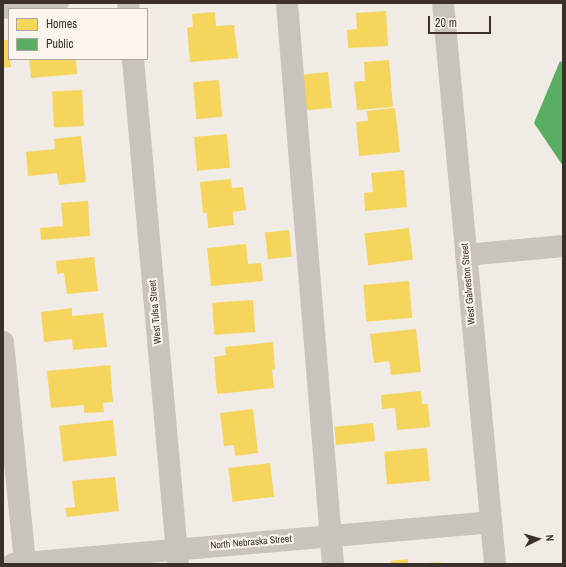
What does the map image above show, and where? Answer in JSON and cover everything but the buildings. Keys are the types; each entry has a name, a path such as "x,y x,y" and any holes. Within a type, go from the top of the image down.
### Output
{"street":[{"path":"3,8 58,3"},
{"path":"287,3 334,564"},
{"name":"West Galveston Street","path":"442,3 495,564"},
{"name":"West Tulsa Street","path":"133,60 177,556"},
{"path":"466,255 563,246"},
{"path":"3,342 21,564"},
{"name":"North Nebraska Street","path":"21,564 177,556 331,535 490,522"}]}
